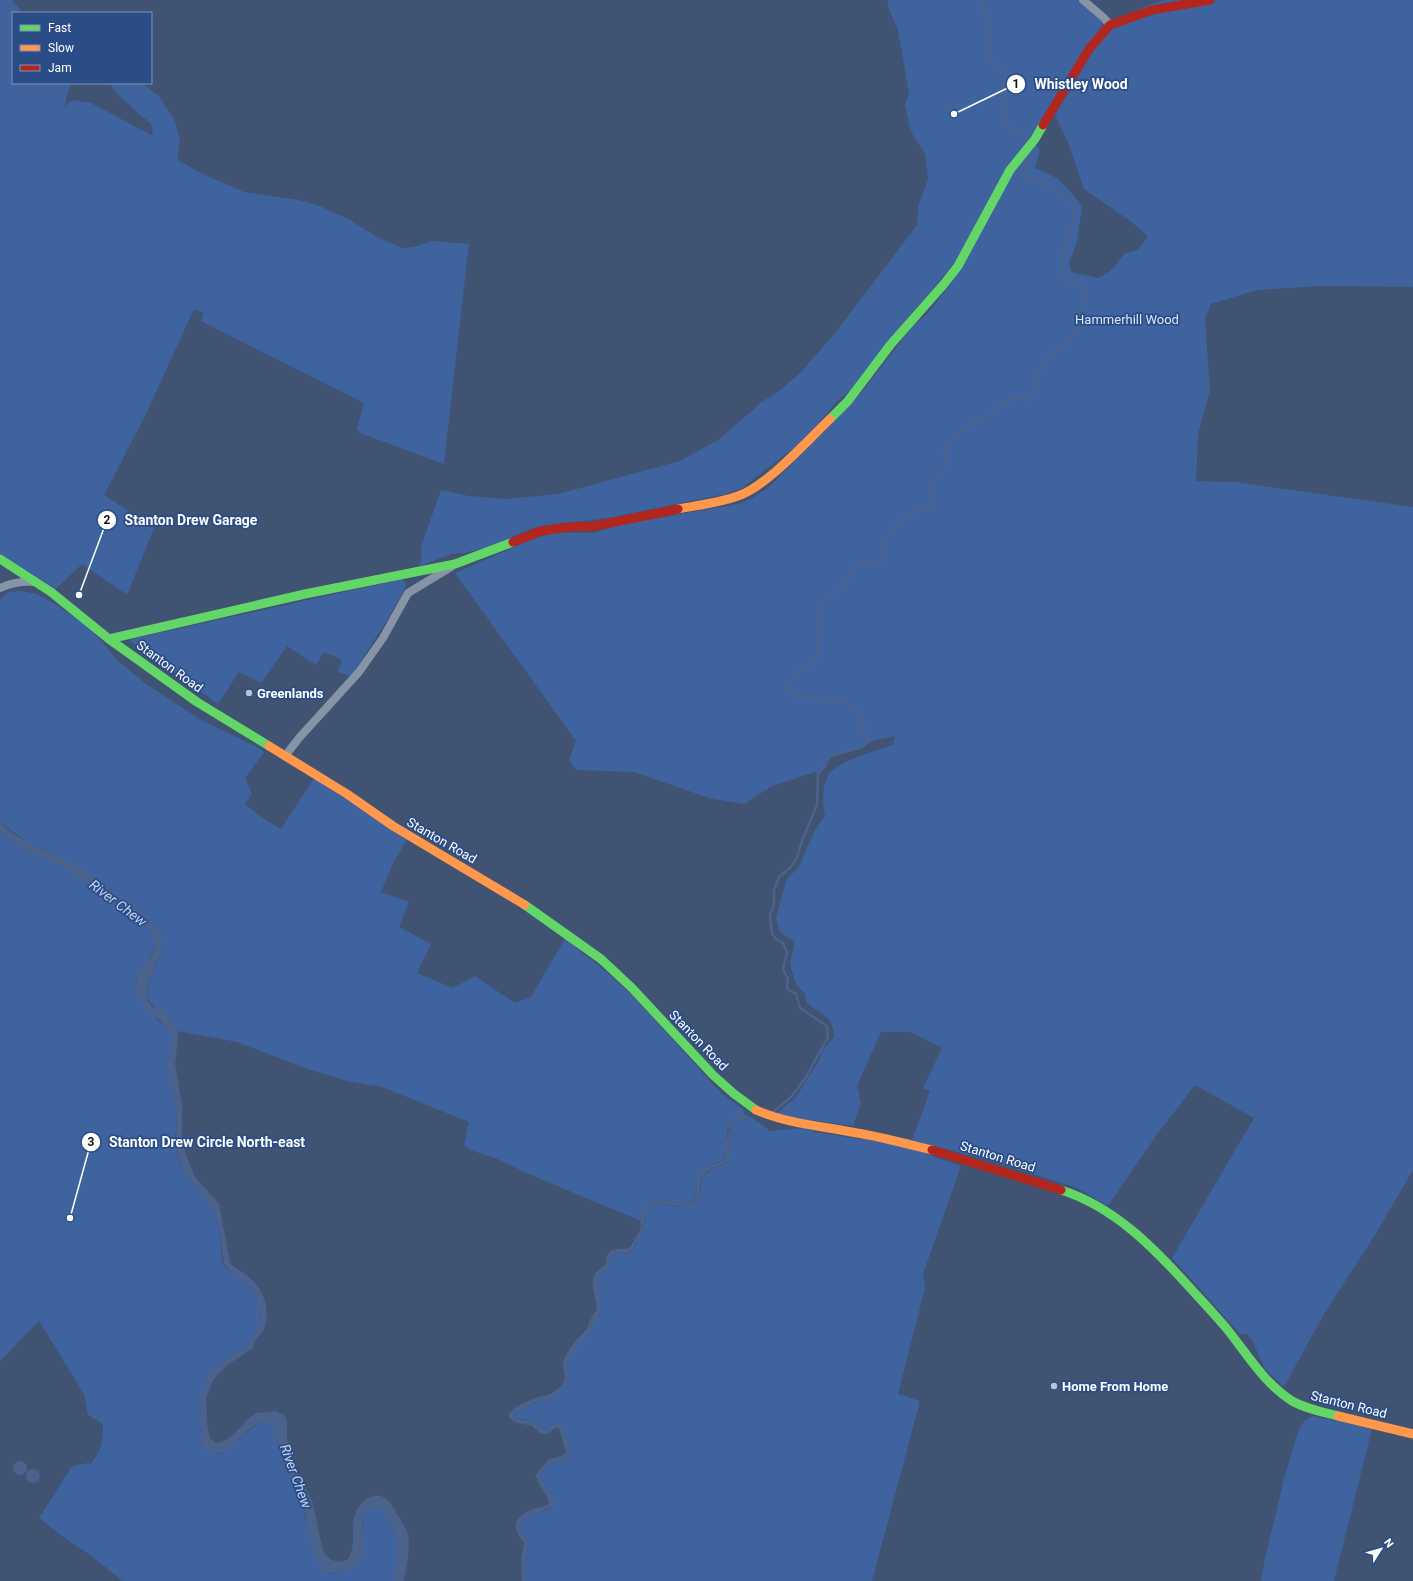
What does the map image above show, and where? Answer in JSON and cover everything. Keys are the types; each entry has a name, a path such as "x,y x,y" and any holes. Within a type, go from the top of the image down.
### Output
{"main road":[{"path":"110,639 305,594 455,564 541,531 568,527 595,526 684,508 738,496 757,486 776,471 848,400 891,344 958,266 1010,170 1034,140 1089,49 1110,25 1152,10 1210,0"},
{"name":"Stanton Road","path":"0,559 51,592 110,639 197,702 347,794 393,826 504,891 538,913 601,959 632,988 713,1075 732,1093 755,1109 773,1118 859,1133 932,1150 1074,1194 1113,1215 1138,1235 1172,1268 1227,1329 1252,1363 1273,1385 1291,1400 1306,1408 1413,1434"}],"street":[{"path":"1083,0 1110,25"},
{"path":"285,756 359,672 383,638 408,593 455,564"},
{"path":"0,588 22,581 36,582"}],"green space":[{"path":"0,0 12,0 22,12 12,12 12,84 71,84 64,106 73,100 91,103 153,136 151,124 120,97 110,84 143,84 159,96 175,121 180,141 177,160 203,174 244,192 299,200 320,206 350,220 379,238 402,248 413,247 432,241 469,244 444,464 360,433 357,429 364,403 201,321 204,313 194,309 145,416 104,495 154,528 127,595 82,564 56,589 0,554"},
{"name":"Hammerhill Wood","path":"889,0 1078,0 1098,17 1102,24 1100,29 1031,137 1040,150 1035,168 1057,178 1075,197 1082,207 1077,242 1069,263 1071,272 1098,278 1109,272 1126,253 1138,250 1148,236 1130,221 1084,189 1068,142 1055,115 1093,51 1115,19 1164,0 1413,0 1413,287 1320,286 1257,290 1211,304 1205,319 1210,390 1198,434 1196,481 1235,482 1413,507 1413,1170 1375,1235 1324,1314 1284,1387 1265,1369 1253,1342 1247,1334 1240,1334 1172,1258 1254,1118 1195,1085 1155,1137 1108,1206 1075,1187 986,1160 912,1140 930,1091 923,1088 942,1048 910,1032 881,1032 857,1086 861,1103 853,1126 797,1118 777,1113 795,1098 819,1061 822,1051 834,1037 829,1019 806,1002 805,994 796,984 791,968 790,962 794,941 780,932 776,918 786,881 799,866 815,830 825,816 823,795 829,774 833,769 840,765 893,745 895,736 868,742 863,747 830,756 818,775 815,772 772,786 744,804 709,798 634,772 576,770 569,760 576,741 455,573 535,538 555,533 594,533 619,525 738,504 751,499 768,488 857,398 913,326 927,314 946,290 960,269 958,258 910,315 850,391 838,400 818,424 794,448 742,488 725,494 608,518 533,528 488,547 464,553 451,554 420,566 422,544 441,490 469,496 506,499 558,494 680,461 718,440 762,402 779,391 800,373 836,332 917,225 918,207 928,179 925,154 910,130 905,104 909,94 898,30 887,5"},
{"path":"403,579 406,586 388,619 351,676 338,672 342,660 324,652 316,665 287,646 261,683 239,672 218,704 130,641 132,639"},
{"path":"21,591 37,594 55,604 89,627 119,662 145,683 201,720 259,748 264,752 245,778 252,794 245,804 267,821 281,829 314,778 407,840 394,861 381,892 409,902 399,927 431,944 417,973 453,988 475,976 515,1003 531,997 566,937 582,953 602,968 633,996 720,1092 745,1111 743,1114 739,1114 727,1128 724,1144 724,1159 707,1167 696,1180 697,1191 695,1198 691,1202 682,1204 656,1199 640,1217 641,1221 549,1183 495,1158 472,1150 464,1145 469,1122 382,1087 347,1081 305,1068 237,1042 177,1031 168,1016 162,1011 154,1008 146,995 147,987 163,947 157,928 109,888 79,868 28,843 0,822 0,600 8,592"},
{"path":"0,831 27,851 60,865 114,899 152,932 155,937 156,942 153,951 139,973 135,987 153,1015 168,1030 172,1037 167,1069 177,1108 175,1145 179,1161 189,1179 214,1212 219,1229 222,1261 225,1267 252,1289 257,1297 260,1308 259,1323 251,1341 242,1349 212,1369 206,1379 200,1404 203,1447 217,1454 231,1446 255,1426 268,1422 274,1428 286,1469 304,1507 305,1520 332,1574 342,1572 361,1561 363,1555 362,1528 364,1516 366,1511 374,1507 388,1519 396,1538 397,1558 393,1581 123,1581 39,1518 72,1466 88,1463 90,1465 94,1460 101,1446 103,1424 88,1415 84,1394 39,1321 0,1361"},
{"path":"751,1117 770,1131 803,1128 815,1132 874,1141 912,1149 961,1166 923,1274 925,1288 898,1394 920,1401 872,1581 527,1581 525,1568 528,1543 520,1526 521,1522 532,1515 552,1508 552,1498 540,1474 550,1463 568,1458 571,1452 562,1426 555,1424 543,1429 530,1420 516,1418 514,1413 539,1401 548,1400 569,1378 567,1366 568,1360 600,1314 598,1279 608,1268 612,1256 615,1254 629,1253 637,1244 643,1230 646,1213 651,1206 657,1203 676,1207 691,1205 701,1191 703,1175 712,1169 727,1163 729,1155 728,1145 732,1138 731,1128 733,1122"},
{"path":"1313,1416 1372,1429 1334,1581 1261,1581 1285,1475 1299,1429 1305,1420"}],"water":[{"name":"River Chew","path":"0,822 28,843 70,862 100,881 157,928 162,937 163,947 146,992 148,1001 153,1008 161,1009 166,1013 177,1031 178,1039 175,1064 182,1105 182,1142 195,1177 219,1204 230,1263 248,1276 259,1288 265,1300 267,1313 265,1326 253,1348 226,1366 213,1380 206,1398 207,1424 210,1438 216,1443 222,1442 232,1436 248,1419 256,1413 276,1411 284,1415 287,1421 287,1438 295,1467 313,1503 323,1551 334,1561 341,1562 348,1559 353,1545 354,1518 362,1502 367,1498 374,1496 383,1497 393,1506 405,1526 409,1541 409,1552 404,1581 393,1581 397,1558 396,1538 388,1519 374,1507 366,1511 363,1517 363,1555 361,1561 348,1570 337,1573 326,1573 321,1569 310,1543 304,1507 286,1469 274,1428 268,1422 260,1423 253,1427 228,1450 220,1453 211,1453 203,1447 200,1404 206,1379 212,1369 242,1349 251,1341 259,1323 260,1308 257,1297 252,1289 234,1275 224,1264 219,1229 214,1212 182,1168 176,1149 177,1108 167,1069 172,1037 158,1018 149,1014 139,999 135,987 140,970 152,955 156,945 155,938 152,932 113,899 60,865 27,851 12,841 0,831"},
{"path":"739,1114 751,1117 732,1123 730,1131 732,1138 728,1145 730,1159 724,1164 710,1169 704,1174 701,1182 700,1195 695,1203 685,1207 654,1204 649,1208 646,1214 641,1236 634,1248 629,1253 615,1254 612,1256 608,1268 598,1279 601,1311 587,1337 568,1360 568,1382 552,1399 539,1401 514,1413 515,1417 520,1420 532,1421 543,1429 555,1424 561,1424 571,1452 568,1458 550,1463 540,1474 555,1502 555,1506 532,1515 521,1522 520,1526 522,1532 528,1543 525,1568 527,1581 522,1581 521,1559 524,1543 517,1532 516,1523 518,1519 526,1512 549,1504 549,1501 535,1476 549,1459 562,1456 566,1453 559,1428 555,1428 548,1434 541,1434 532,1426 514,1422 509,1417 509,1413 516,1407 535,1398 551,1394 561,1386 565,1378 563,1362 565,1357 574,1342 588,1328 589,1322 597,1309 592,1284 595,1274 606,1264 607,1255 611,1251 630,1247 641,1227 640,1217 643,1208 656,1199 681,1204 693,1201 696,1197 697,1190 696,1179 700,1172 724,1159 725,1156 723,1146 727,1139 729,1122"},
{"path":"17,1461 23,1461 27,1465 27,1471 23,1475 17,1475 13,1471 13,1465"},
{"path":"30,1469 36,1469 40,1473 40,1479 36,1483 30,1483 26,1479 26,1473"}],"waterway":[{"path":"981,0 987,24 988,45 992,62 1000,67 1006,75 1003,105 1007,124 1027,138 1029,142"},
{"path":"772,1113 792,1096 806,1077 828,1037 827,1026 800,1008 796,993 787,989 788,979 783,969 787,953 783,943 776,939 772,933 770,916 774,903 774,890 779,877 791,867 797,857 803,838 817,805 818,775 830,756 863,747 868,742 861,726 864,721 855,710 843,700 806,698 794,695 786,688 795,673 817,660 820,608 845,584 856,561 875,564 880,562 884,543 899,521 926,508 931,500 931,486 937,474 944,467 946,462 944,452 945,445 972,423 992,414 997,404 1020,398 1028,401 1034,394 1047,357 1066,344 1077,331 1086,294 1076,282 1064,278 1062,260 1073,221 1074,203 1062,193 1028,178 1024,173 1029,154"}],"traffic: fast":[{"path":"830,419 848,401 891,344 958,266 1010,170 1035,139 1043,125"},
{"path":"109,639 305,594 455,564 513,542"},
{"path":"0,559 51,592 109,639 197,702 269,746"},
{"path":"525,905 601,959 632,988 713,1075 733,1093 756,1110"},
{"path":"1061,1190 1081,1197 1099,1207 1116,1218 1149,1245 1164,1259 1214,1314 1264,1377 1282,1394 1303,1406 1338,1416"}],"traffic: slow":[{"path":"678,509 708,504 738,496 749,491 774,473 830,419"},
{"path":"269,746 347,794 393,826 525,905"},
{"path":"756,1110 793,1122 876,1136 932,1150"},
{"path":"1338,1416 1413,1434"}],"traffic: jam":[{"path":"1043,125 1089,49 1110,25 1152,10 1210,0"},
{"path":"513,542 541,531 568,527 595,526 678,509"},
{"path":"932,1150 1061,1190"}],"place":[{"name":"Whistley Wood","path":"954,114"},
{"name":"Stanton Drew Garage","path":"79,595"},
{"name":"Greenlands","path":"249,693"},
{"name":"Stanton Drew Circle North-east","path":"70,1218"},
{"name":"Home From Home","path":"1054,1386"}]}
